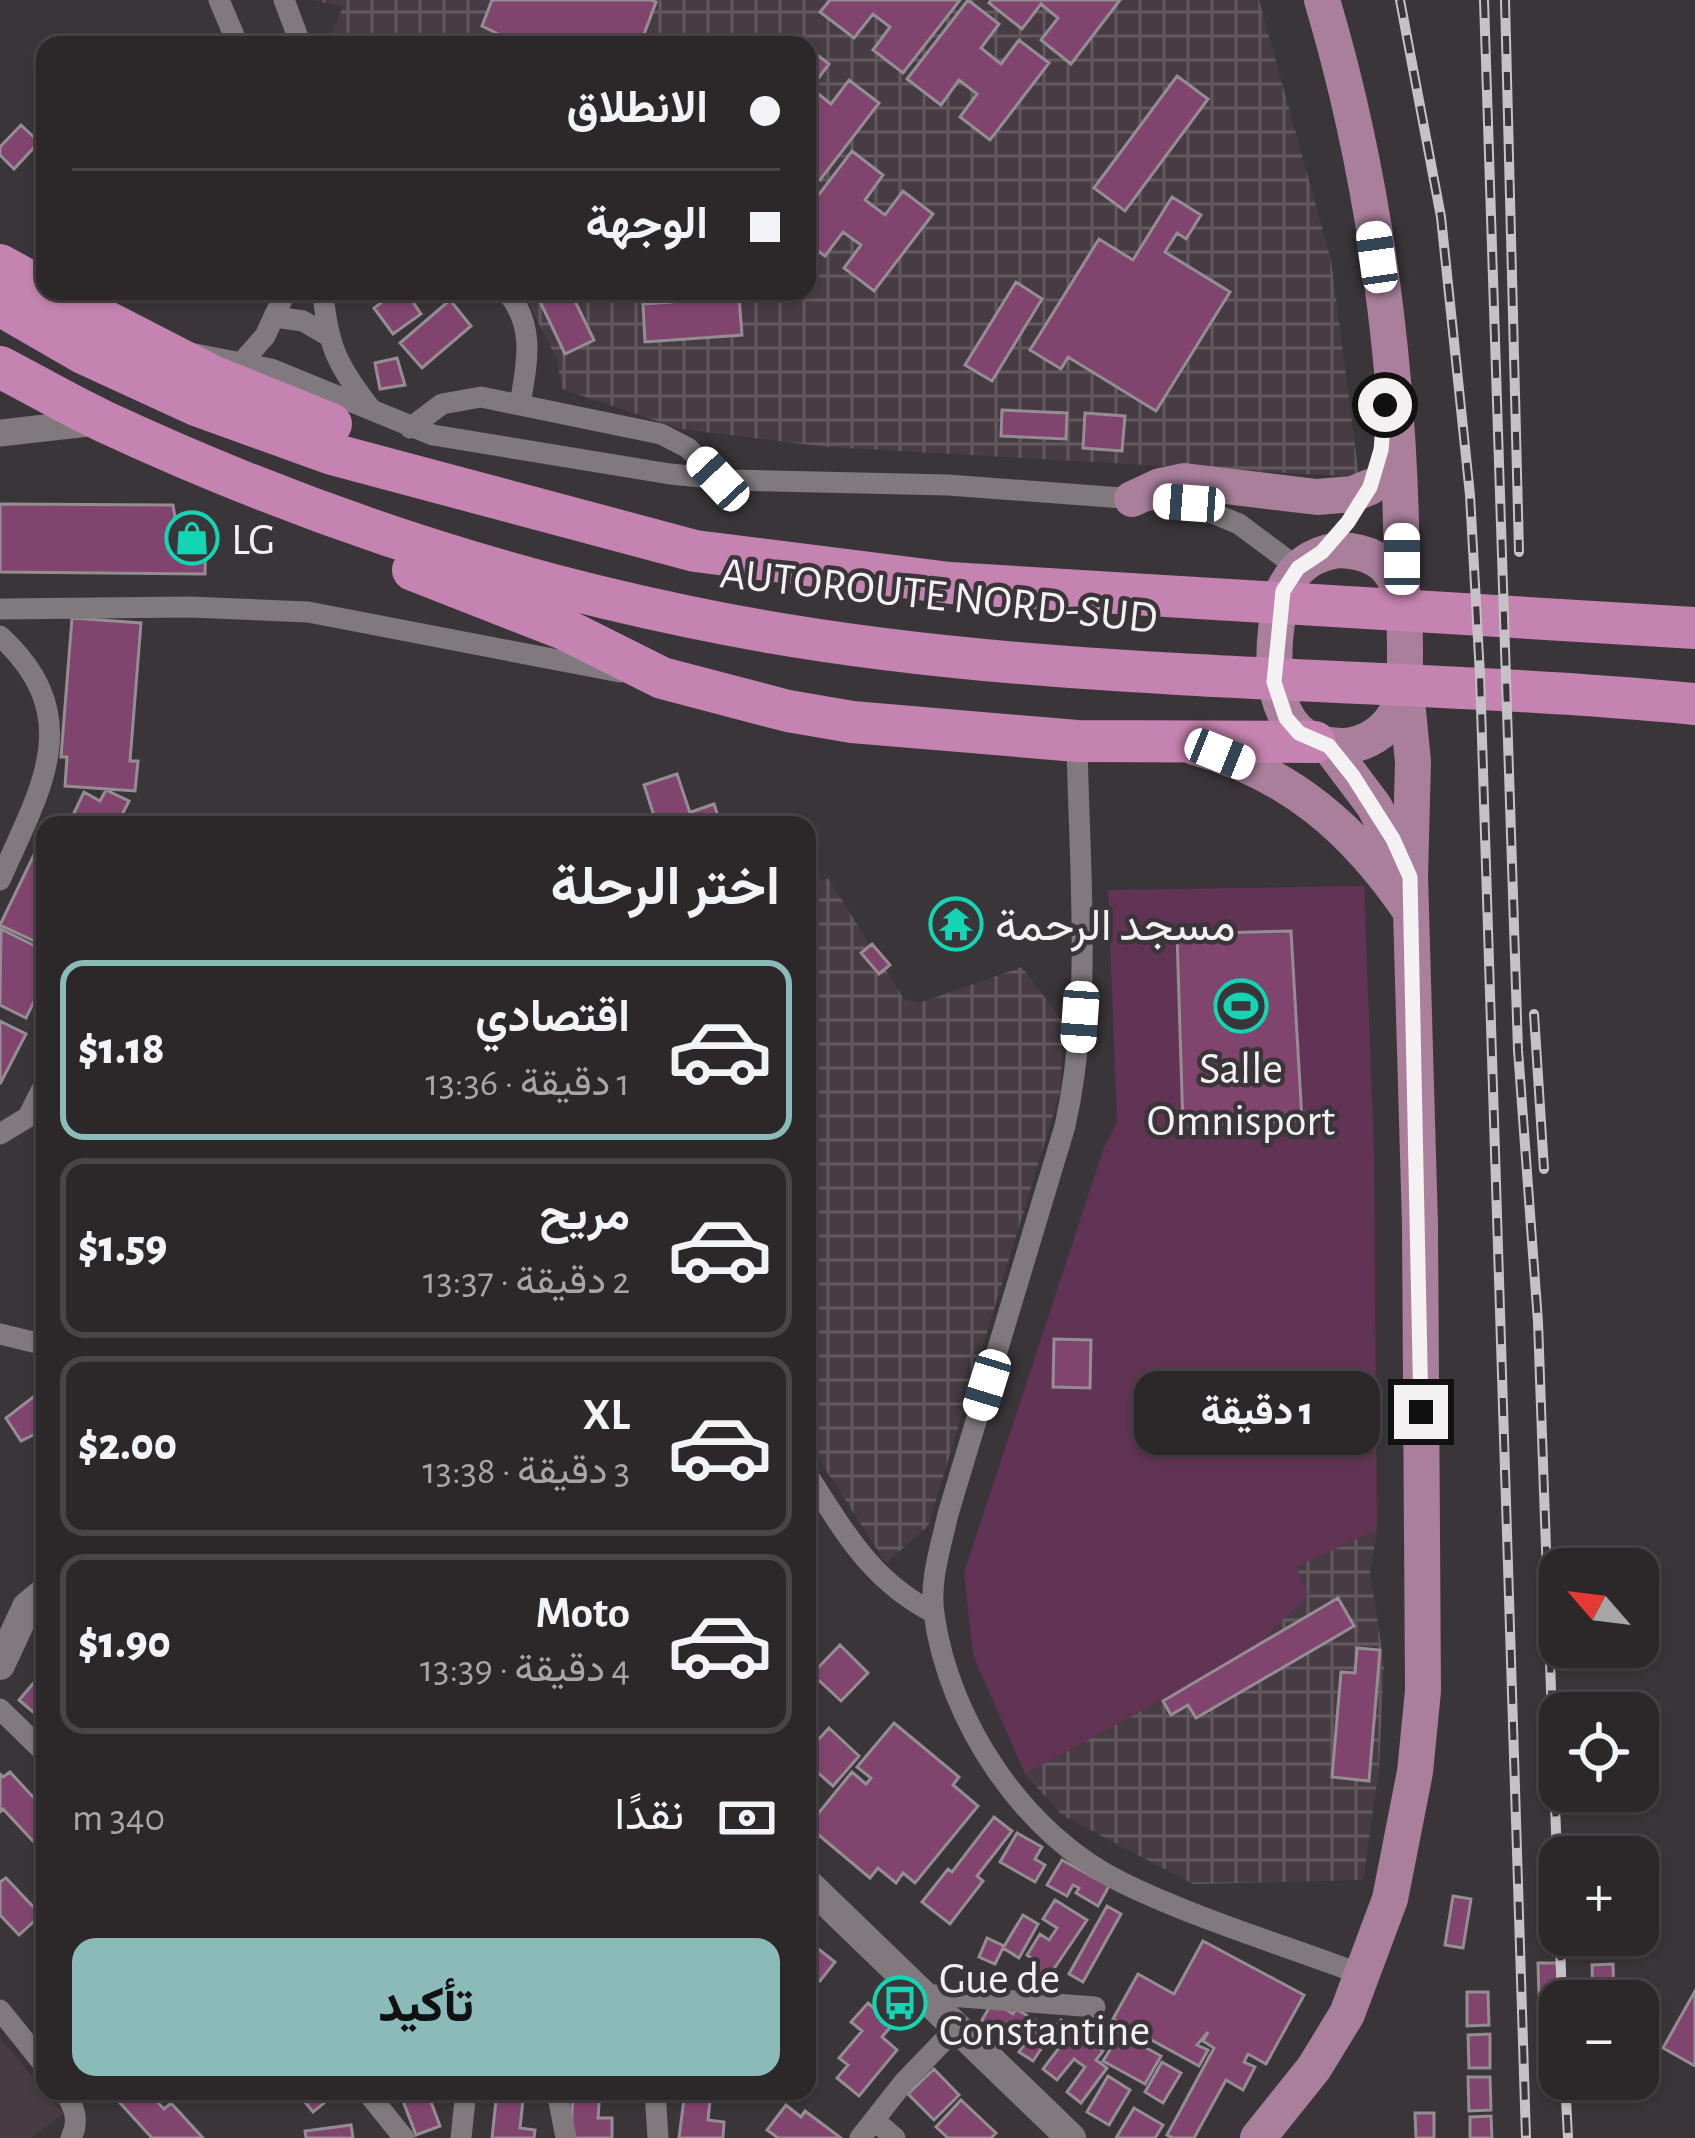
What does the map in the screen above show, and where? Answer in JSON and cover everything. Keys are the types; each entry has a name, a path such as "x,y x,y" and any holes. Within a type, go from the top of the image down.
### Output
{"highway":[{"path":"0,265 36,285"},
{"path":"63,300 228,383 367,438 424,480"},
{"name":"AUTOROUTE NORD-SUD","path":"0,304 85,354 196,405 332,454 695,551 950,583 1695,628"},
{"name":"AUTOROUTE NORD-SUD","path":"0,367 104,421 456,558 689,617 956,655 1695,704"},
{"path":"262,486 283,507 329,536 563,629 662,678 788,711 851,722 1077,741 1322,744"}],"main road":[{"path":"1258,2137 1323,2055 1364,1975 1390,1899 1406,1831 1423,1691 1420,1225 1410,877 1413,762 1405,680 1402,491 1364,164 1322,0"},
{"path":"1390,360 1381,450 1370,487 1310,560 1289,578 1280,604 1274,682 1286,718 1322,744 1374,806 1410,877"},
{"path":"1132,499 1184,481 1296,497 1340,497 1370,487"},
{"path":"1310,560 1354,550 1370,556 1395,578 1402,593"},
{"path":"1322,744 1352,746 1373,737 1401,703 1405,680"},
{"path":"1173,742 1250,766 1307,797 1378,863 1412,914"},
{"path":"0,1666 36,1613"},
{"path":"816,1892 1065,2135"}],"street":[{"path":"219,0 234,36"},
{"path":"284,0 298,36"},
{"path":"243,361 266,336 282,300"},
{"path":"324,300 327,335 340,367 371,410"},
{"path":"512,300 525,320 529,344 520,404"},
{"path":"275,317 303,320 327,335"},
{"path":"158,349 243,361 410,428 456,440 718,479 925,484 1204,508 1310,560"},
{"path":"410,428 424,414 461,398 481,397 661,434 688,448 718,479"},
{"path":"0,433 104,421"},
{"path":"0,609 190,607 308,612 662,678"},
{"path":"0,636 21,655 42,686 50,736 47,774 0,880"},
{"path":"1077,741 1080,1017 1076,1072 1065,1126 948,1514 935,1577 934,1613 949,1670 976,1737 1006,1789 1048,1830 1119,1881 1364,1975"},
{"path":"0,1134 28,1118 36,1102"},
{"path":"0,1334 36,1343"},
{"path":"816,1488 867,1564 887,1584 934,1613"},
{"path":"0,1709 36,1744"},
{"path":"921,1994 1095,2007"},
{"path":"0,2010 36,2055"},
{"path":"895,2138 867,2129 956,2027"},
{"path":"70,2100 75,2130 70,2138"},
{"path":"373,2100 404,2138"},
{"path":"461,2138 465,2100"},
{"path":"559,2100 566,2138"},
{"path":"656,2100 658,2138"}],"shaded area":[{"path":"313,0 1259,0 1331,260 1359,477 827,447 681,429 562,389 557,360 527,300 816,300 816,36 331,36 343,7"},
{"path":"828,878 904,999 919,1003 1022,967 1064,1024 1060,1092 928,1526 886,1563 816,1455 816,883"},
{"path":"1364,886 1374,1150 1377,1530 1296,1567 1308,1595 1250,1652 1025,1774 973,1655 964,1573 1104,1147 1117,1122 1108,890"},
{"path":"1377,1530 1370,1572 1384,1663 1379,1769 1363,1880 1193,1884 1062,1815 1025,1774 1250,1652 1295,1567"},
{"path":"0,2038 36,2081 36,2100 51,2100 63,2114 31,2138 0,2138"}],"building":[{"path":"492,0 656,2 643,36 503,36 482,26"},
{"path":"830,0 960,0 903,73 873,50 890,27 873,14 854,38 820,12"},
{"path":"968,0 999,24 981,48 1001,64 1019,40 1049,63 990,140 960,117 977,94 959,80 941,105 907,79"},
{"path":"991,0 1120,0 1071,64 1041,40 1058,18 1041,4 1022,29"},
{"path":"816,54 829,64 816,81"},
{"path":"1177,76 1208,99 1125,211 1094,188"},
{"path":"849,80 879,103 820,180 816,177 816,92 831,104"},
{"path":"21,125 36,139 36,145 14,169 0,155 0,147"},
{"path":"852,151 883,175 865,200 885,215 903,191 933,214 874,291 844,268 861,245 843,232 825,256 816,250 816,198"},
{"path":"1172,197 1201,215 1186,239 1177,233 1165,252 1230,292 1156,411 1068,357 1061,369 1030,350 1099,239 1133,260"},
{"path":"1016,282 1042,299 992,381 965,365"},
{"path":"385,300 411,300 421,314 393,334 374,308"},
{"path":"450,300 471,326 422,368 400,343"},
{"path":"539,300 574,300 594,340 565,354"},
{"path":"739,300 742,335 645,342 643,304"},
{"path":"397,358 405,385 380,389 375,363"},
{"path":"1002,410 1067,413 1066,439 1001,436"},
{"path":"1085,413 1125,416 1122,451 1083,448"},
{"path":"0,504 173,505 177,530 206,525 205,574 0,572"},
{"path":"72,618 141,623 130,761 138,761 135,791 65,786 67,757 61,757"},
{"path":"677,774 691,816 654,816 644,785"},
{"path":"106,790 129,801 122,816 72,816 84,792 100,801"},
{"path":"714,804 718,816 693,816 691,812"},
{"path":"36,851 36,942 0,925"},
{"path":"1,929 36,946 36,997 26,1018 0,1005"},
{"path":"1291,931 1302,1120 1183,1127 1177,934"},
{"path":"872,944 890,965 879,974 861,953"},
{"path":"0,1021 26,1034 0,1084"},
{"path":"1054,1339 1091,1340 1090,1388 1053,1387"},
{"path":"36,1395 36,1434 21,1441 6,1418"},
{"path":"1338,1598 1354,1626 1196,1718 1188,1705 1171,1715 1163,1701"},
{"path":"840,1645 868,1673 841,1701 816,1678 816,1670"},
{"path":"1357,1648 1380,1650 1369,1781 1332,1777 1341,1672 1355,1673"},
{"path":"36,1680 36,1714 19,1700"},
{"path":"894,1723 959,1777 953,1785 978,1806 915,1883 903,1873 896,1883 878,1868 870,1878 816,1833 816,1816 852,1772 866,1784 871,1778 857,1767"},
{"path":"829,1728 859,1756 833,1786 816,1771 816,1742"},
{"path":"10,1772 36,1800 36,1844 3,1809 0,1812 0,1774"},
{"path":"994,1817 1012,1831 977,1876 983,1881 950,1924 922,1902"},
{"path":"1017,1833 1042,1847 1035,1859 1045,1865 1035,1882 1000,1862"},
{"path":"1062,1860 1109,1886 1098,1906 1076,1893 1079,1888 1073,1885 1067,1896 1047,1885"},
{"path":"6,1878 36,1910 36,1920 19,1935 0,1915 0,1882"},
{"path":"1453,1896 1471,1899 1463,1948 1445,1945"},
{"path":"1055,1900 1087,1920 1047,1979 1031,1969 1036,1961 1027,1955 1040,1934 1049,1940 1057,1928 1043,1919"},
{"path":"1107,1906 1121,1914 1083,1982 1069,1974"},
{"path":"1023,1915 1038,1924 1019,1958 1003,1948"},
{"path":"987,1938 1004,1946 995,1964 979,1957"},
{"path":"1203,1941 1304,1995 1266,2064 1248,2054 1244,2062 1255,2067 1243,2090 1226,2080 1194,2138 1173,2138 1167,2135 1214,2048 1203,2041 1208,2032 1197,2045 1208,2050 1199,2066 1113,2019 1138,1974 1174,1994"},
{"path":"816,1947 835,1962 820,1981 816,1978"},
{"path":"1538,1963 1559,1963 1559,1980 1539,1980 1539,1998"},
{"path":"1613,1964 1613,1980 1592,1980 1592,1965"},
{"path":"1695,1991 1695,2066 1663,2048"},
{"path":"1467,1992 1488,1992 1489,2025 1467,2026"},
{"path":"993,2001 1013,2014 1016,2009 1035,2020 1020,2044 982,2020"},
{"path":"868,2003 893,2024 882,2037 897,2050 859,2096 837,2078 848,2065 839,2058 862,2031 851,2022"},
{"path":"1061,2020 1103,2051 1096,2060 1107,2068 1081,2103 1067,2092 1085,2067 1074,2059 1057,2080 1043,2069 1065,2040 1052,2031"},
{"path":"1038,2025 1051,2034 1033,2061 1019,2052"},
{"path":"1110,2028 1161,2056 1145,2084 1103,2061 1113,2045 1104,2040"},
{"path":"1490,2034 1490,2068 1469,2068 1468,2035"},
{"path":"1162,2062 1181,2073 1163,2103 1145,2092"},
{"path":"934,2069 959,2095 934,2120 908,2094"},
{"path":"1108,2076 1130,2090 1109,2125 1087,2112"},
{"path":"1468,2077 1490,2077 1491,2110 1469,2111"},
{"path":"117,2100 156,2100 164,2109 171,2103 203,2138 152,2138"},
{"path":"303,2100 328,2100 313,2112"},
{"path":"403,2100 430,2100 440,2126 416,2135"},
{"path":"496,2100 523,2100 520,2128 535,2130 534,2138 492,2138"},
{"path":"573,2100 599,2100 598,2118 612,2118 612,2138 571,2138"},
{"path":"684,2100 710,2100 708,2120 724,2122 723,2138 679,2138"},
{"path":"961,2100 996,2133 991,2138 948,2138 936,2127"},
{"path":"786,2105 801,2117 805,2111 841,2138 778,2138 767,2130"},
{"path":"1134,2108 1163,2125 1155,2138 1116,2138"},
{"path":"1415,2113 1434,2113 1434,2138 1416,2138"},
{"path":"1491,2116 1492,2138 1470,2138 1470,2117"},
{"path":"351,2125 353,2138 306,2138 305,2131"}],"railway":[{"path":"1400,0 1441,217 1470,495 1480,675 1526,2138"},
{"path":"1484,0 1518,1050 1538,1322 1561,1980"},
{"path":"1505,0 1519,552"},
{"path":"1534,1014 1544,1169"},
{"path":"1566,2100 1568,2138"}],"place":[{"name":"LG","path":"192,538"},
{"name":"مسجد الرحمة","path":"956,924"},
{"name":"Salle Omnisport","path":"1241,1006"},
{"name":"Gue de Constantine","path":"900,2003"}],"route":[{"path":"1385,405 1381,450 1370,487 1348,522 1322,552 1298,568 1283,591 1274,682 1286,718 1299,733 1329,746 1374,806 1410,877 1421,1412"}]}
